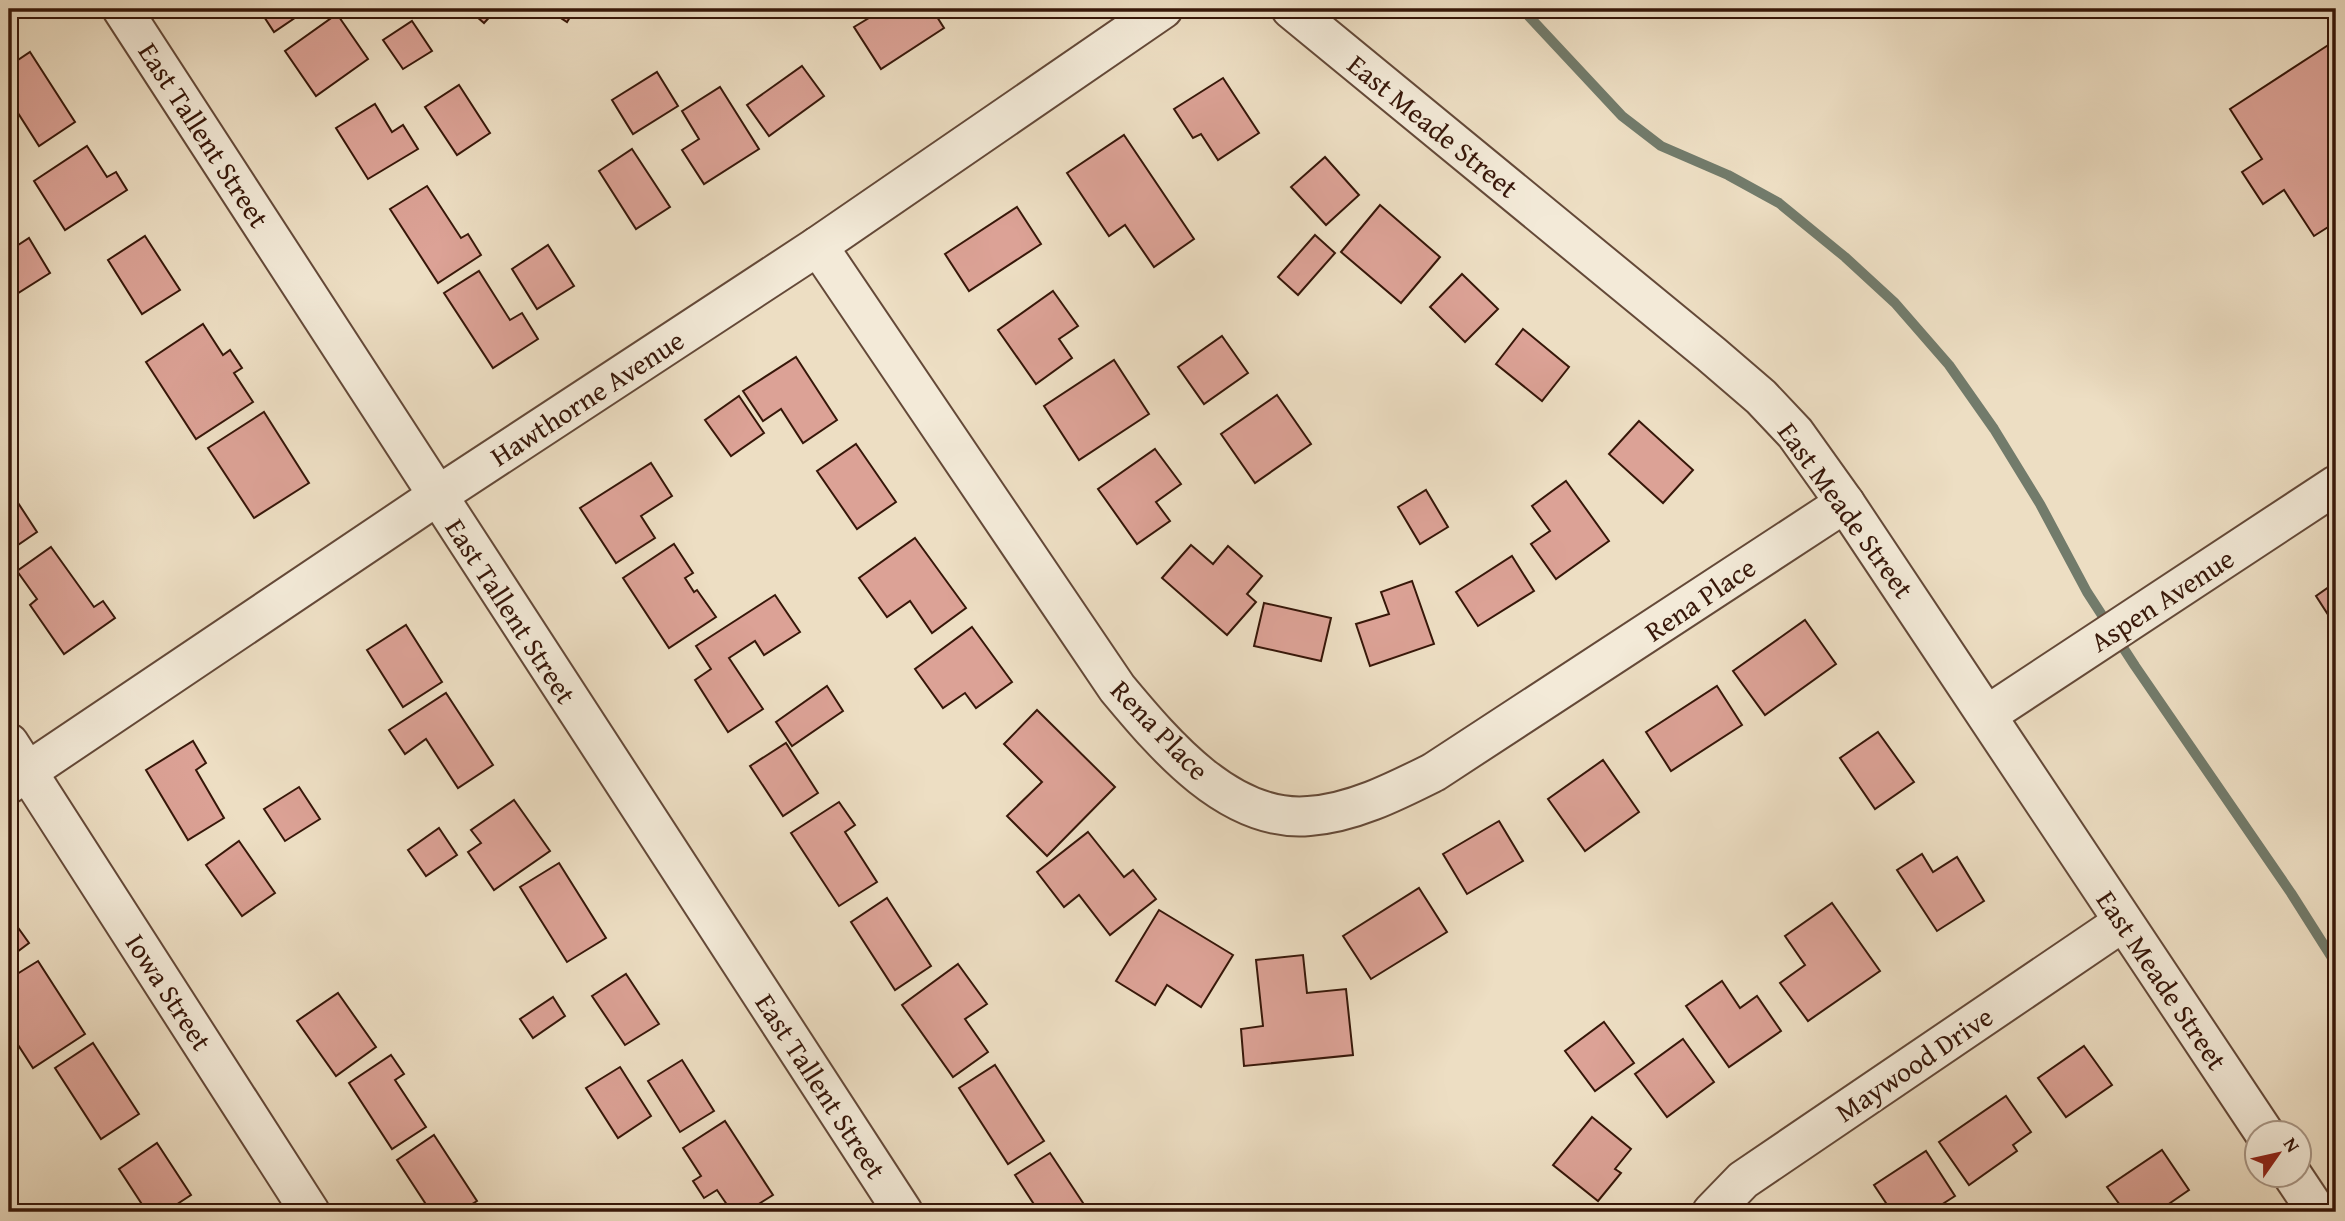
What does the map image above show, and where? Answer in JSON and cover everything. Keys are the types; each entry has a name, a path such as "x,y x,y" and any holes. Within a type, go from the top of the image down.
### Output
{"street":[{"name":"East Tallent Street","path":"122,9 903,1212"},
{"name":"Hawthorne Avenue","path":"15,766 437,496 818,246 1163,9"},
{"name":"East Meade Street","path":"1291,9 1761,397 1794,433 1845,503 2255,1120"},
{"name":"Rena Place","path":"818,246 1117,688 1152,730 1190,767 1214,786 1245,803 1276,814 1309,817 1345,810 1392,793 1434,772 1845,503"},
{"name":"Aspen Avenue","path":"1987,715 2336,485"},
{"name":"Iowa Street","path":"15,766 310,1212"},
{"name":"Maywood Drive","path":"1712,1212 1743,1180 2123,922"},
{"path":"2303,1190 2317,1212"}],"building":[{"path":"259,9 308,9 274,32"},
{"path":"468,9 497,9 484,23"},
{"path":"547,9 575,9 567,22"},
{"path":"884,9 932,9 944,28 881,69 854,27"},
{"path":"337,14 368,59 316,96 285,51"},
{"path":"412,21 432,51 403,69 383,40"},
{"path":"2336,40 2336,222 2314,236 2284,190 2263,204 2242,172 2262,159 2230,109"},
{"path":"30,52 75,122 39,146 16,110 9,115 9,66"},
{"path":"802,66 824,96 769,136 747,105"},
{"path":"657,72 678,106 633,134 612,100"},
{"path":"1223,78 1259,133 1218,160 1201,134 1193,138 1174,109"},
{"path":"459,85 490,133 457,155 425,107"},
{"path":"720,87 759,149 704,184 682,150 699,139 682,111"},
{"path":"375,104 392,132 403,125 418,149 368,179 336,128"},
{"path":"1124,135 1194,239 1154,267 1125,225 1109,236 1067,173"},
{"path":"87,146 107,177 116,172 127,190 65,230 34,181"},
{"path":"632,149 670,207 636,229 599,171"},
{"path":"1325,157 1359,195 1326,225 1291,187"},
{"path":"427,186 461,238 468,234 481,255 438,283 390,209"},
{"path":"1380,205 1440,257 1401,303 1341,252"},
{"path":"1017,207 1041,244 969,291 945,254"},
{"path":"1315,235 1335,253 1298,295 1278,277"},
{"path":"145,236 180,290 142,314 108,260"},
{"path":"29,238 50,273 15,295 9,285 9,251"},
{"path":"548,245 574,286 537,309 512,269"},
{"path":"479,271 510,320 522,313 538,339 493,368 444,293"},
{"path":"1462,274 1498,309 1465,342 1430,307"},
{"path":"1053,291 1078,326 1059,339 1072,358 1036,384 998,330"},
{"path":"203,324 223,355 230,350 242,368 234,373 253,402 196,439 146,362"},
{"path":"1523,329 1569,367 1542,401 1496,364"},
{"path":"1222,336 1248,373 1204,404 1178,367"},
{"path":"796,357 837,420 803,443 781,409 763,421 743,391"},
{"path":"1114,360 1149,414 1079,460 1044,406"},
{"path":"1277,395 1311,444 1255,483 1221,434"},
{"path":"739,396 764,433 731,456 705,420"},
{"path":"264,412 309,483 254,518 208,448"},
{"path":"1639,421 1693,470 1663,503 1609,454"},
{"path":"856,444 896,502 857,529 817,471"},
{"path":"1155,449 1181,484 1156,502 1170,521 1137,544 1098,489"},
{"path":"651,463 672,496 641,516 655,538 616,563 580,508"},
{"path":"1566,481 1609,541 1556,579 1531,544 1550,531 1532,506"},
{"path":"9,489 37,532 9,551"},
{"path":"1426,490 1448,527 1420,544 1398,507"},
{"path":"915,538 966,608 932,633 910,601 887,617 859,578"},
{"path":"674,544 693,573 685,578 716,617 669,648 623,578"},
{"path":"1191,545 1213,564 1228,546 1262,576 1247,594 1256,602 1227,635 1162,578"},
{"path":"51,547 94,607 103,601 115,618 64,654 30,605 37,599 17,571"},
{"path":"1512,556 1534,591 1478,626 1456,592"},
{"path":"1412,581 1434,644 1370,666 1356,624 1389,614 1381,592"},
{"path":"2336,582 2336,627 2316,596"},
{"path":"775,595 800,632 764,655 755,641 729,658 763,709 728,732 695,680 711,669 696,646"},
{"path":"1264,603 1331,618 1321,661 1254,646"},
{"path":"1805,620 1836,664 1765,715 1733,671"},
{"path":"406,625 442,682 403,707 367,650"},
{"path":"972,627 1012,682 976,708 965,693 943,708 915,669"},
{"path":"827,686 843,711 792,746 776,722"},
{"path":"1717,686 1742,725 1671,771 1646,732"},
{"path":"446,693 493,765 458,788 426,739 405,754 389,730"},
{"path":"1037,710 1115,787 1047,856 1007,816 1042,782 1004,744"},
{"path":"1878,732 1914,782 1875,809 1840,758"},
{"path":"193,741 206,763 196,770 224,818 188,840 146,770"},
{"path":"786,743 818,793 783,816 750,766"},
{"path":"1603,760 1639,812 1585,851 1548,799"},
{"path":"299,787 320,819 285,841 264,809"},
{"path":"514,800 550,851 494,890 468,852 481,843 471,830"},
{"path":"839,802 855,825 845,832 877,882 839,906 791,833"},
{"path":"1499,821 1523,861 1467,894 1443,854"},
{"path":"439,828 457,855 426,876 408,850"},
{"path":"1088,832 1124,877 1133,870 1156,899 1110,935 1079,895 1064,907 1037,872"},
{"path":"239,841 275,893 242,916 206,865"},
{"path":"1922,854 1933,872 1957,857 1984,901 1937,931 1897,870"},
{"path":"559,863 606,938 567,962 520,887"},
{"path":"1419,888 1447,932 1371,979 1343,936"},
{"path":"887,898 931,966 895,990 851,922"},
{"path":"1832,903 1880,971 1808,1021 1780,983 1805,965 1785,936"},
{"path":"1159,910 1233,955 1201,1007 1167,985 1155,1005 1116,981"},
{"path":"9,915 29,943 9,958"},
{"path":"1303,955 1307,993 1346,989 1353,1055 1244,1066 1241,1029 1263,1026 1256,960"},
{"path":"38,961 85,1034 33,1068 9,1031 9,979"},
{"path":"958,964 987,1004 965,1019 988,1052 953,1077 902,1005"},
{"path":"626,974 659,1024 625,1045 592,996"},
{"path":"1722,981 1740,1008 1757,996 1781,1031 1729,1067 1686,1006"},
{"path":"338,993 376,1047 336,1076 297,1021"},
{"path":"553,997 565,1016 533,1038 520,1019"},
{"path":"1604,1022 1634,1063 1595,1091 1565,1051"},
{"path":"1683,1039 1714,1082 1667,1117 1635,1074"},
{"path":"93,1043 139,1114 101,1139 55,1068"},
{"path":"2084,1046 2112,1085 2066,1117 2038,1078"},
{"path":"391,1055 404,1074 395,1080 426,1127 392,1149 349,1083"},
{"path":"682,1060 714,1111 680,1132 648,1081"},
{"path":"995,1065 1044,1141 1008,1164 959,1088"},
{"path":"620,1067 651,1116 618,1138 586,1088"},
{"path":"2006,1096 2031,1132 2013,1145 2017,1151 1969,1185 1939,1142"},
{"path":"1592,1117 1631,1149 1615,1169 1621,1173 1598,1201 1553,1165"},
{"path":"725,1121 773,1195 746,1212 732,1212 717,1190 704,1198 693,1181 701,1176 683,1148"},
{"path":"434,1135 477,1201 459,1212 431,1212 397,1160"},
{"path":"157,1143 191,1195 165,1212 147,1212 119,1169"},
{"path":"2162,1150 2189,1190 2157,1212 2125,1212 2107,1187"},
{"path":"1926,1151 1955,1196 1930,1212 1892,1212 1874,1185"},
{"path":"1050,1153 1089,1212 1039,1212 1015,1175"}],"waterway":[{"path":"1522,9 1622,116 1661,146 1728,175 1779,203 1845,257 1895,303 1949,365 1994,429 2040,504 2087,592 2336,964"}]}
